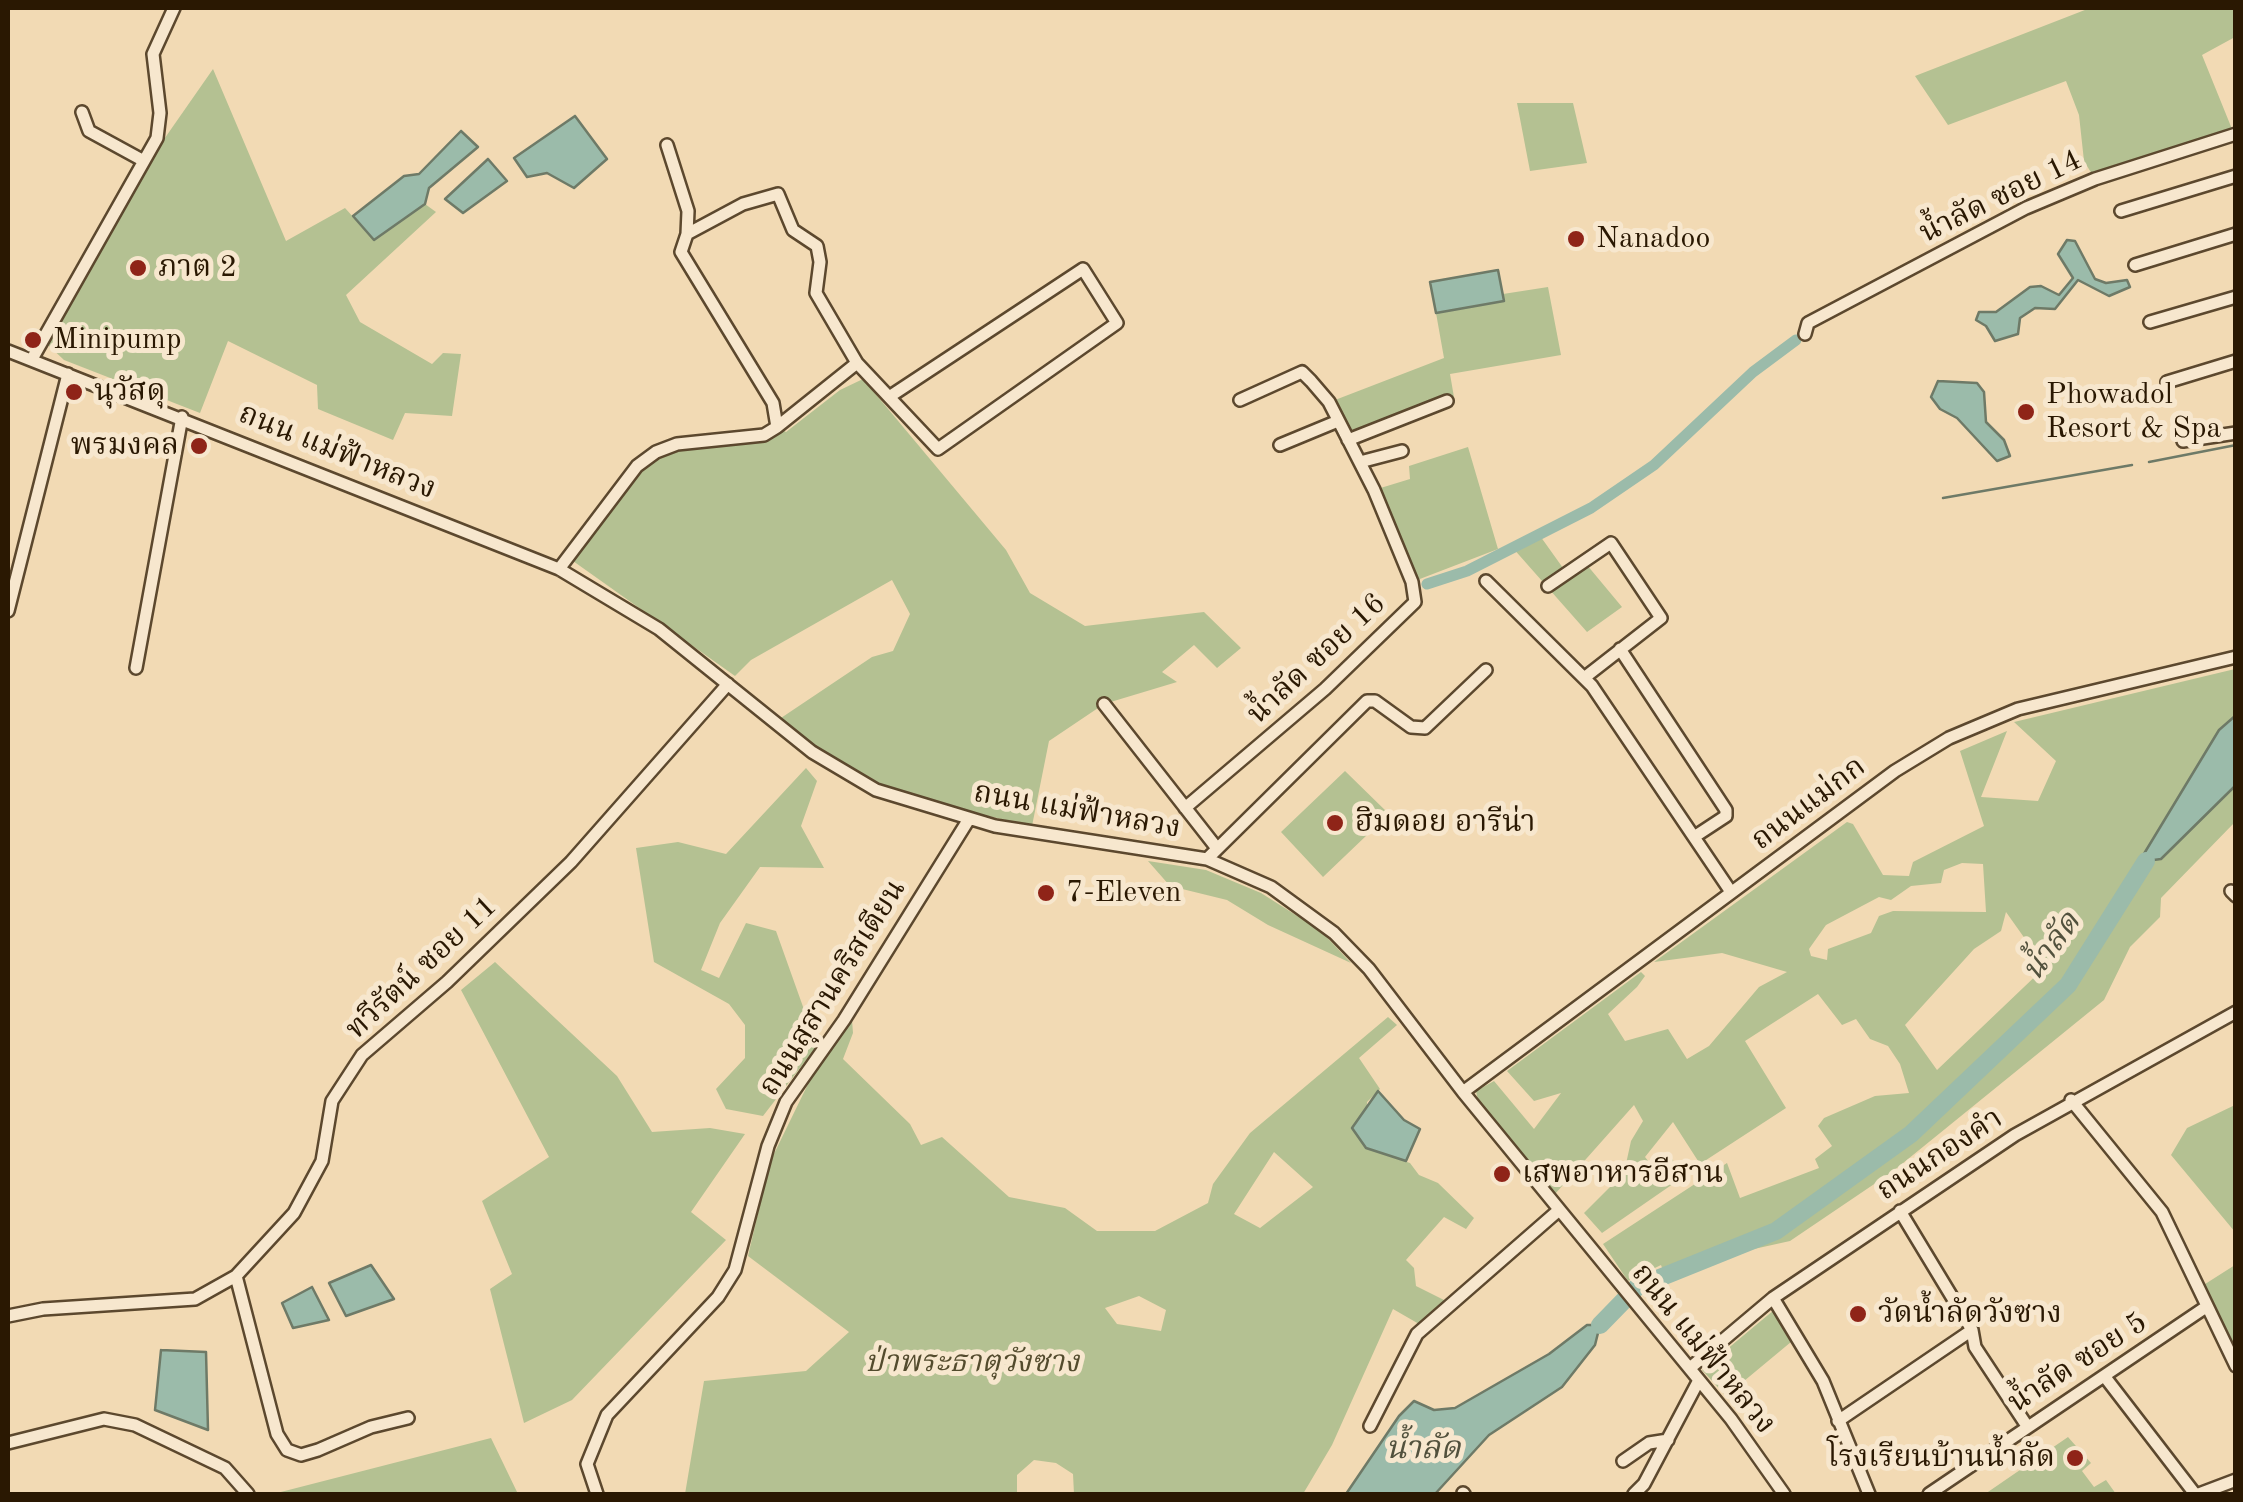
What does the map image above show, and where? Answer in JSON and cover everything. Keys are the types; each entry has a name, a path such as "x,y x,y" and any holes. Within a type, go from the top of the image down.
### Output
{"street":[{"path":"32,360 157,138 160,113 153,54 174,8"},
{"path":"82,112 88,131 144,161"},
{"name":"น้ำลัด ซอย 14","path":"1805,334 1808,323 2026,208 2095,179 2236,134"},
{"path":"668,145 688,211 682,260 724,319 773,403 777,427"},
{"path":"2121,212 2236,176"},
{"path":"687,234 743,204 778,194 793,230 817,246 820,262 816,293 857,364 938,448 1117,323 1083,269 889,397"},
{"path":"2135,265 2236,234"},
{"path":"2150,322 2236,296"},
{"name":"ถนน แม่ฟ้าหลวง","path":"8,350 559,569 644,618 855,780 897,798 969,819 1207,859 1271,887 1334,933 1382,985 1463,1092 1690,1368 1784,1494"},
{"path":"2167,382 2236,361"},
{"path":"559,569 637,466 656,452 677,444 764,434 857,364"},
{"name":"น้ำลัด ซอย 16","path":"1185,808 1325,689 1415,602 1412,582 1360,462 1329,402 1302,372 1240,400"},
{"path":"8,610 68,374"},
{"path":"1348,440 1447,401"},
{"path":"136,668 182,418"},
{"path":"1280,445 1338,421"},
{"path":"2182,441 2236,433"},
{"path":"1360,462 1374,462 1402,452"},
{"path":"1548,586 1611,543 1661,618 1584,678"},
{"path":"1486,581 1584,678 1732,892"},
{"path":"1620,649 1726,810 1726,816 1694,837"},
{"name":"ถนนแม่กก","path":"1463,1092 1895,772 1966,729 2087,690 2236,657"},
{"path":"1207,859 1367,701 1375,702 1411,727 1425,728 1486,670"},
{"name":"ทวีรัตน์ ซอย 11","path":"8,1316 43,1309 195,1299 236,1276 294,1213 322,1161 332,1101 362,1055 447,982 571,862 728,684"},
{"path":"1104,704 1216,847"},
{"name":"ถนนสุสานคริสเตียน","path":"596,1494 588,1464 608,1415 718,1297 735,1270 768,1146 786,1102 844,1020 969,819"},
{"name":"ถนนกองคำ","path":"1690,1368 1773,1298 1900,1211 2071,1100 2236,1012"},
{"path":"2071,1100 2162,1212 2236,1366"},
{"path":"1370,1426 1416,1334 1559,1210"},
{"path":"1900,1211 1972,1330 1975,1347 2027,1426"},
{"path":"236,1276 277,1434 287,1450 300,1455 408,1418"},
{"path":"1773,1298 1824,1381 1869,1494"},
{"name":"น้ำลัด ซอย 5","path":"1929,1494 2206,1307"},
{"path":"1838,1421 1972,1330"},
{"path":"2105,1377 2197,1494 2236,1480"},
{"path":"1634,1494 1699,1380"},
{"path":"8,1444 104,1418 226,1468 248,1494"},
{"path":"1623,1461 1649,1443 1668,1440"}],"green space":[{"path":"2090,8 2235,8 2235,37 2202,55 2234,134 2095,179 2084,161 2079,115 2066,81 1948,125 1915,76"},
{"path":"213,69 286,241 345,208 374,240 425,204 436,212 346,295 360,322 432,364 443,353 461,354 452,416 405,413 393,440 318,409 317,385 228,341 200,413 64,360 46,343 160,145"},
{"path":"1517,103 1573,103 1587,163 1530,171"},
{"path":"1548,287 1561,355 1450,374 1455,403 1407,415 1352,439 1335,400 1444,358 1436,313 1504,301 1503,294"},
{"path":"863,379 1006,550 1030,593 1085,626 1204,612 1241,648 1217,668 1194,645 1162,672 1177,682 1104,704 1049,741 1032,826 931,803 858,776 775,722 872,657 893,651 910,614 892,580 751,660 735,676 573,561 582,533 656,452 764,435 777,427 786,432 840,390"},
{"path":"1468,447 1498,549 1412,582 1374,490 1410,479 1409,466"},
{"path":"1538,533 1568,575 1587,565 1622,607 1587,632 1512,547"},
{"path":"2235,669 2235,716 2219,730 2140,861 2162,858 2235,786 2235,822 2161,898 2160,917 2130,947 2104,1000 1892,1172 1790,1241 1727,1255 1667,1281 1661,1265 1628,1281 1603,1244 1727,1163 1740,1198 1819,1168 1815,1159 1832,1146 1818,1126 1824,1118 1875,1096 1909,1093 1900,1064 1888,1046 1870,1039 1856,1019 1842,1025 1818,994 1745,1041 1786,1108 1700,1164 1673,1122 1645,1157 1654,1168 1671,1157 1683,1177 1602,1233 1584,1213 1624,1173 1631,1141 1643,1121 1634,1105 1555,1194 1479,1105 1476,1091 1494,1081 1534,1129 1561,1093 1534,1101 1507,1071 1641,972 1645,976 1637,987 1608,1014 1625,1041 1668,1029 1687,1059 1709,1046 1759,987 1787,972 1722,953 1654,962 1847,822 1853,824 1883,875 1909,876 1913,862 1984,826 1960,751 2007,731 1981,797 2038,801 2056,761 2014,722","holes":["1962,863 1983,864 1986,912 1893,911 1879,916 1871,933 1828,949 1827,960 1811,956 1809,949 1826,925 1879,897 1891,900 1911,886 1941,883 1944,870","2006,912 2045,967 1937,1070 1905,1025 1974,949 2001,931"]},
{"path":"806,768 817,781 801,826 824,868 760,867 720,923 701,970 719,978 746,923 776,931 817,1046 763,1116 726,1109 716,1089 745,1058 745,1025 729,1004 654,962 636,848 678,842 726,854"},
{"name":"ฮิมดอย อารีน่า","path":"1345,771 1389,814 1323,877 1281,832"},
{"path":"1148,861 1206,870 1261,893 1321,931 1351,963 1268,925 1227,900 1170,886"},
{"path":"495,962 617,1076 652,1132 710,1128 745,1134 691,1212 726,1240 572,1400 524,1423 490,1289 512,1274 482,1201 549,1157 461,990"},
{"name":"ป่าพระธาตุวังซาง","path":"1388,1017 1397,1025 1359,1058 1380,1089 1367,1102 1366,1148 1410,1163 1419,1175 1438,1183 1474,1218 1466,1229 1444,1217 1406,1260 1414,1268 1416,1286 1446,1301 1419,1324 1393,1309 1332,1445 1303,1494 1074,1494 1073,1474 1056,1463 1034,1460 1017,1475 1017,1494 685,1494 704,1381 806,1371 849,1332 748,1256 770,1162 809,1082 852,1020 853,1033 843,1059 910,1124 921,1145 942,1137 1009,1197 1065,1208 1097,1231 1155,1231 1208,1203 1213,1184 1250,1133","holes":["1274,1152 1313,1187 1260,1228 1234,1214","1139,1296 1166,1310 1161,1331 1117,1324 1105,1308"]},
{"path":"2236,1105 2235,1232 2171,1155 2187,1128"},
{"path":"2235,1265 2235,1357 2202,1286"},
{"path":"1774,1310 1797,1337 1726,1396 1702,1370"},
{"path":"2068,1437 2091,1463 2082,1471 2094,1487 2106,1480 2116,1494 1985,1494"},
{"path":"491,1438 518,1494 273,1494"}],"water":[{"path":"575,116 607,159 574,188 547,173 527,177 514,158"},
{"path":"461,131 478,147 429,188 425,204 374,240 353,216 404,176 419,174"},
{"path":"488,159 507,181 463,213 445,199"},
{"path":"2067,240 2075,241 2095,279 2106,283 2127,280 2130,287 2109,296 2078,280 2055,309 2035,308 2020,318 2018,334 1995,341 1986,326 1976,320 1979,312 1996,312 2030,287 2041,286 2059,295 2073,278 2058,254"},
{"path":"1498,270 1504,301 1436,313 1430,282"},
{"path":"1938,381 1977,383 1984,392 1986,422 2004,440 2010,456 1997,461 1957,418 1940,409 1931,397"},
{"name":"น้ำลัด","path":"2235,716 2235,786 2161,859 2139,862 2219,730"},
{"path":"1378,1091 1404,1120 1420,1129 1406,1161 1366,1148 1352,1128"},
{"path":"371,1265 394,1299 346,1316 329,1283"},
{"path":"312,1287 329,1320 293,1328 282,1303"},
{"name":"น้ำลัด","path":"1587,1325 1600,1325 1595,1345 1562,1387 1489,1435 1435,1494 1346,1494 1399,1416 1414,1401 1434,1410 1455,1408 1549,1354"},
{"path":"161,1350 206,1352 208,1430 155,1410"}],"waterway":[{"path":"1427,584 1467,571 1591,508 1654,465 1753,372 1796,340"},
{"path":"2149,462 2236,445"},
{"path":"1943,498 2132,465"},
{"name":"น้ำลัด","path":"1600,1325 1637,1287 1776,1231 1911,1134 2068,985 2146,861"}],"place":[{"name":"Nanadoo","path":"1576,239"},
{"name":"ภาต 2","path":"138,268"},
{"name":"Minipump","path":"33,340"},
{"name":"นุวัสดุ","path":"74,392"},
{"name":"Phowadol Resort & Spa","path":"2026,412"},
{"name":"พรมงคล","path":"199,446"},
{"name":"ฮิมดอย อารีน่า","path":"1335,823"},
{"name":"7-Eleven","path":"1046,893"},
{"name":"เสพอาหารอีสาน","path":"1502,1174"},
{"name":"วัดน้ำลัดวังซาง","path":"1858,1314"},
{"name":"โรงเรียนบ้านน้ำลัด","path":"2075,1458"}]}
